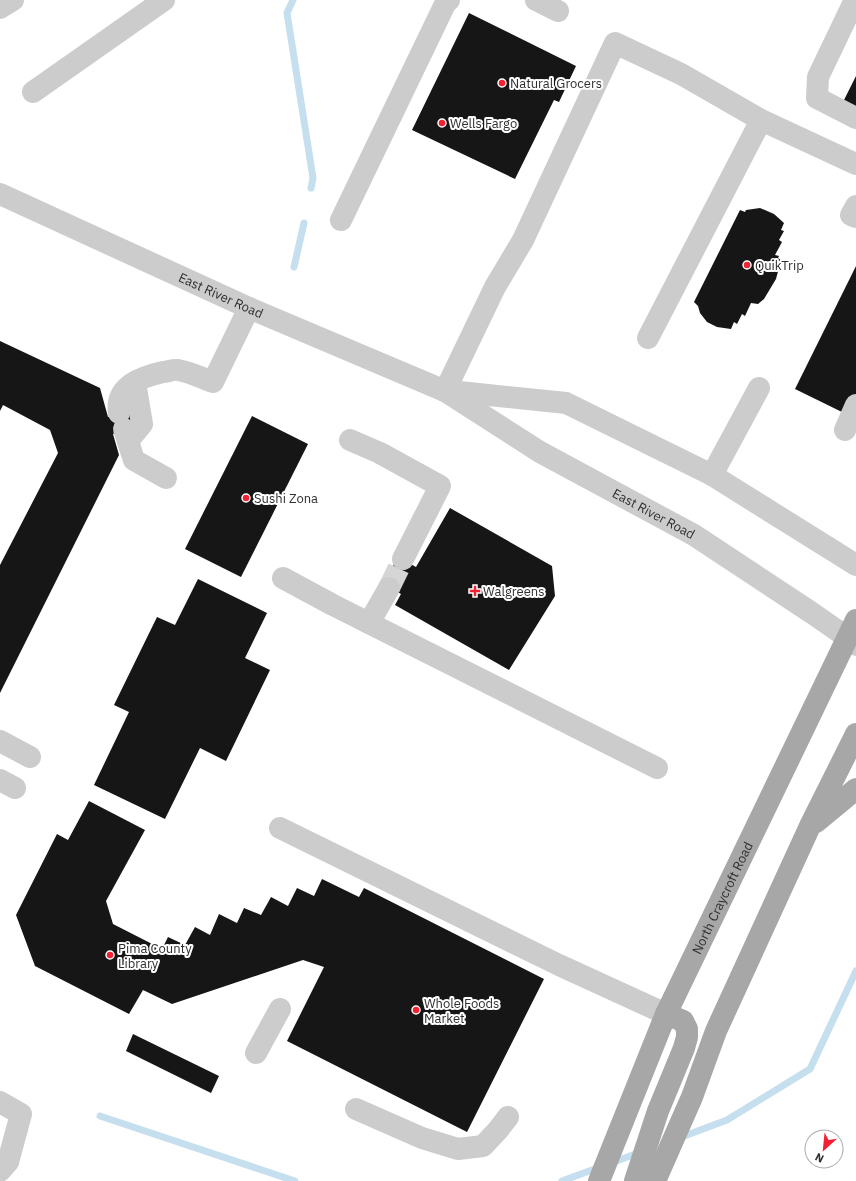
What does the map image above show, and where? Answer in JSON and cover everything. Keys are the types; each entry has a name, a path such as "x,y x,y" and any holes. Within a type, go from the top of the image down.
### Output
{"main road":[{"name":"North Craycroft Road","path":"599,1181 666,1014 853,634"},
{"path":"647,1176 692,1097 716,1031 810,826 856,734"},
{"path":"810,826 856,789"},
{"path":"647,1176 658,1111 684,1048 687,1036 687,1028 682,1021 666,1014"}],"street":[{"path":"0,8 13,0"},
{"path":"33,92 164,0"},
{"path":"341,220 446,2 449,0"},
{"path":"536,0 558,11"},
{"path":"852,6 818,77 817,98 856,118"},
{"path":"445,391 495,287 523,240 615,43 681,74 761,120 856,164"},
{"path":"648,338 761,120"},
{"name":"East River Road","path":"0,194 249,308 445,391 540,452 694,535 853,634"},
{"path":"856,206 851,215 856,218"},
{"path":"166,478 134,460 118,405 122,394 130,385 146,376 177,370 213,382 249,308"},
{"path":"124,428 142,424 135,382"},
{"path":"712,475 759,388"},
{"name":"East River Road","path":"445,391 566,403 712,475 856,564"},
{"path":"845,430 856,405"},
{"path":"350,440 406,466 440,486 403,559"},
{"path":"283,578 333,605 657,768"},
{"path":"369,623 389,588"},
{"path":"0,741 30,756"},
{"path":"280,828 559,965 666,1014"},
{"path":"256,1053 280,1009"},
{"path":"0,1102 21,1114 8,1162 0,1171"},
{"path":"356,1109 422,1138 458,1149 483,1146 508,1117"}],"building":[{"name":"Natural Grocers","path":"469,13 576,66 559,102 554,100 515,179 412,130"},
{"path":"856,76 856,109 843,102"},
{"name":"QuikTrip","path":"760,208 774,214 784,223 781,230 784,231 779,240 782,242 775,255 779,256 778,258 781,260 776,279 764,299 758,304 751,303 745,316 742,314 737,324 734,322 731,329 717,327 707,322 694,302 740,210 745,212 746,210"},
{"path":"856,266 856,394 846,414 795,389"},
{"path":"0,341 100,388 108,417 131,410 135,424 113,434 119,455 0,693 0,565 58,453 50,430 3,405 0,411"},
{"path":"252,416 308,444 241,577 185,549"},
{"name":"Walgreens","path":"450,508 552,566 555,596 509,670 395,605 401,594 383,584 398,557 416,567"},
{"path":"198,579 267,613 245,658 270,670 226,761 200,748 165,819 94,785 129,712 114,705 157,617 175,625"},
{"path":"89,801 145,830 106,901 113,924 162,949 168,937 185,945 195,927 210,935 219,914 237,923 244,908 261,915 271,897 288,906 297,888 314,896 322,879 359,897 364,888 544,979 467,1132 287,1041 324,967 303,960 172,1004 143,990 129,1014 35,966 16,915 57,834 68,840"},
{"path":"133,1034 219,1076 211,1093 126,1051"}],"waterway":[{"path":"293,0 287,13 313,178 311,188"},
{"path":"294,267 304,223"},
{"path":"679,1138 727,1120 810,1069 856,971"},
{"path":"100,1116 295,1181"},
{"path":"611,1163 641,1152"},
{"path":"562,1181 600,1167"}],"tunnel":[{"path":"389,588 403,559"}],"place":[{"name":"Natural Grocers","path":"502,83"},
{"name":"Wells Fargo","path":"442,123"},
{"name":"QuikTrip","path":"747,265"},
{"name":"Sushi Zona","path":"246,498"},
{"name":"Walgreens","path":"475,591"},
{"name":"Pima County Library","path":"110,955"},
{"name":"Whole Foods Market","path":"416,1010"}]}
